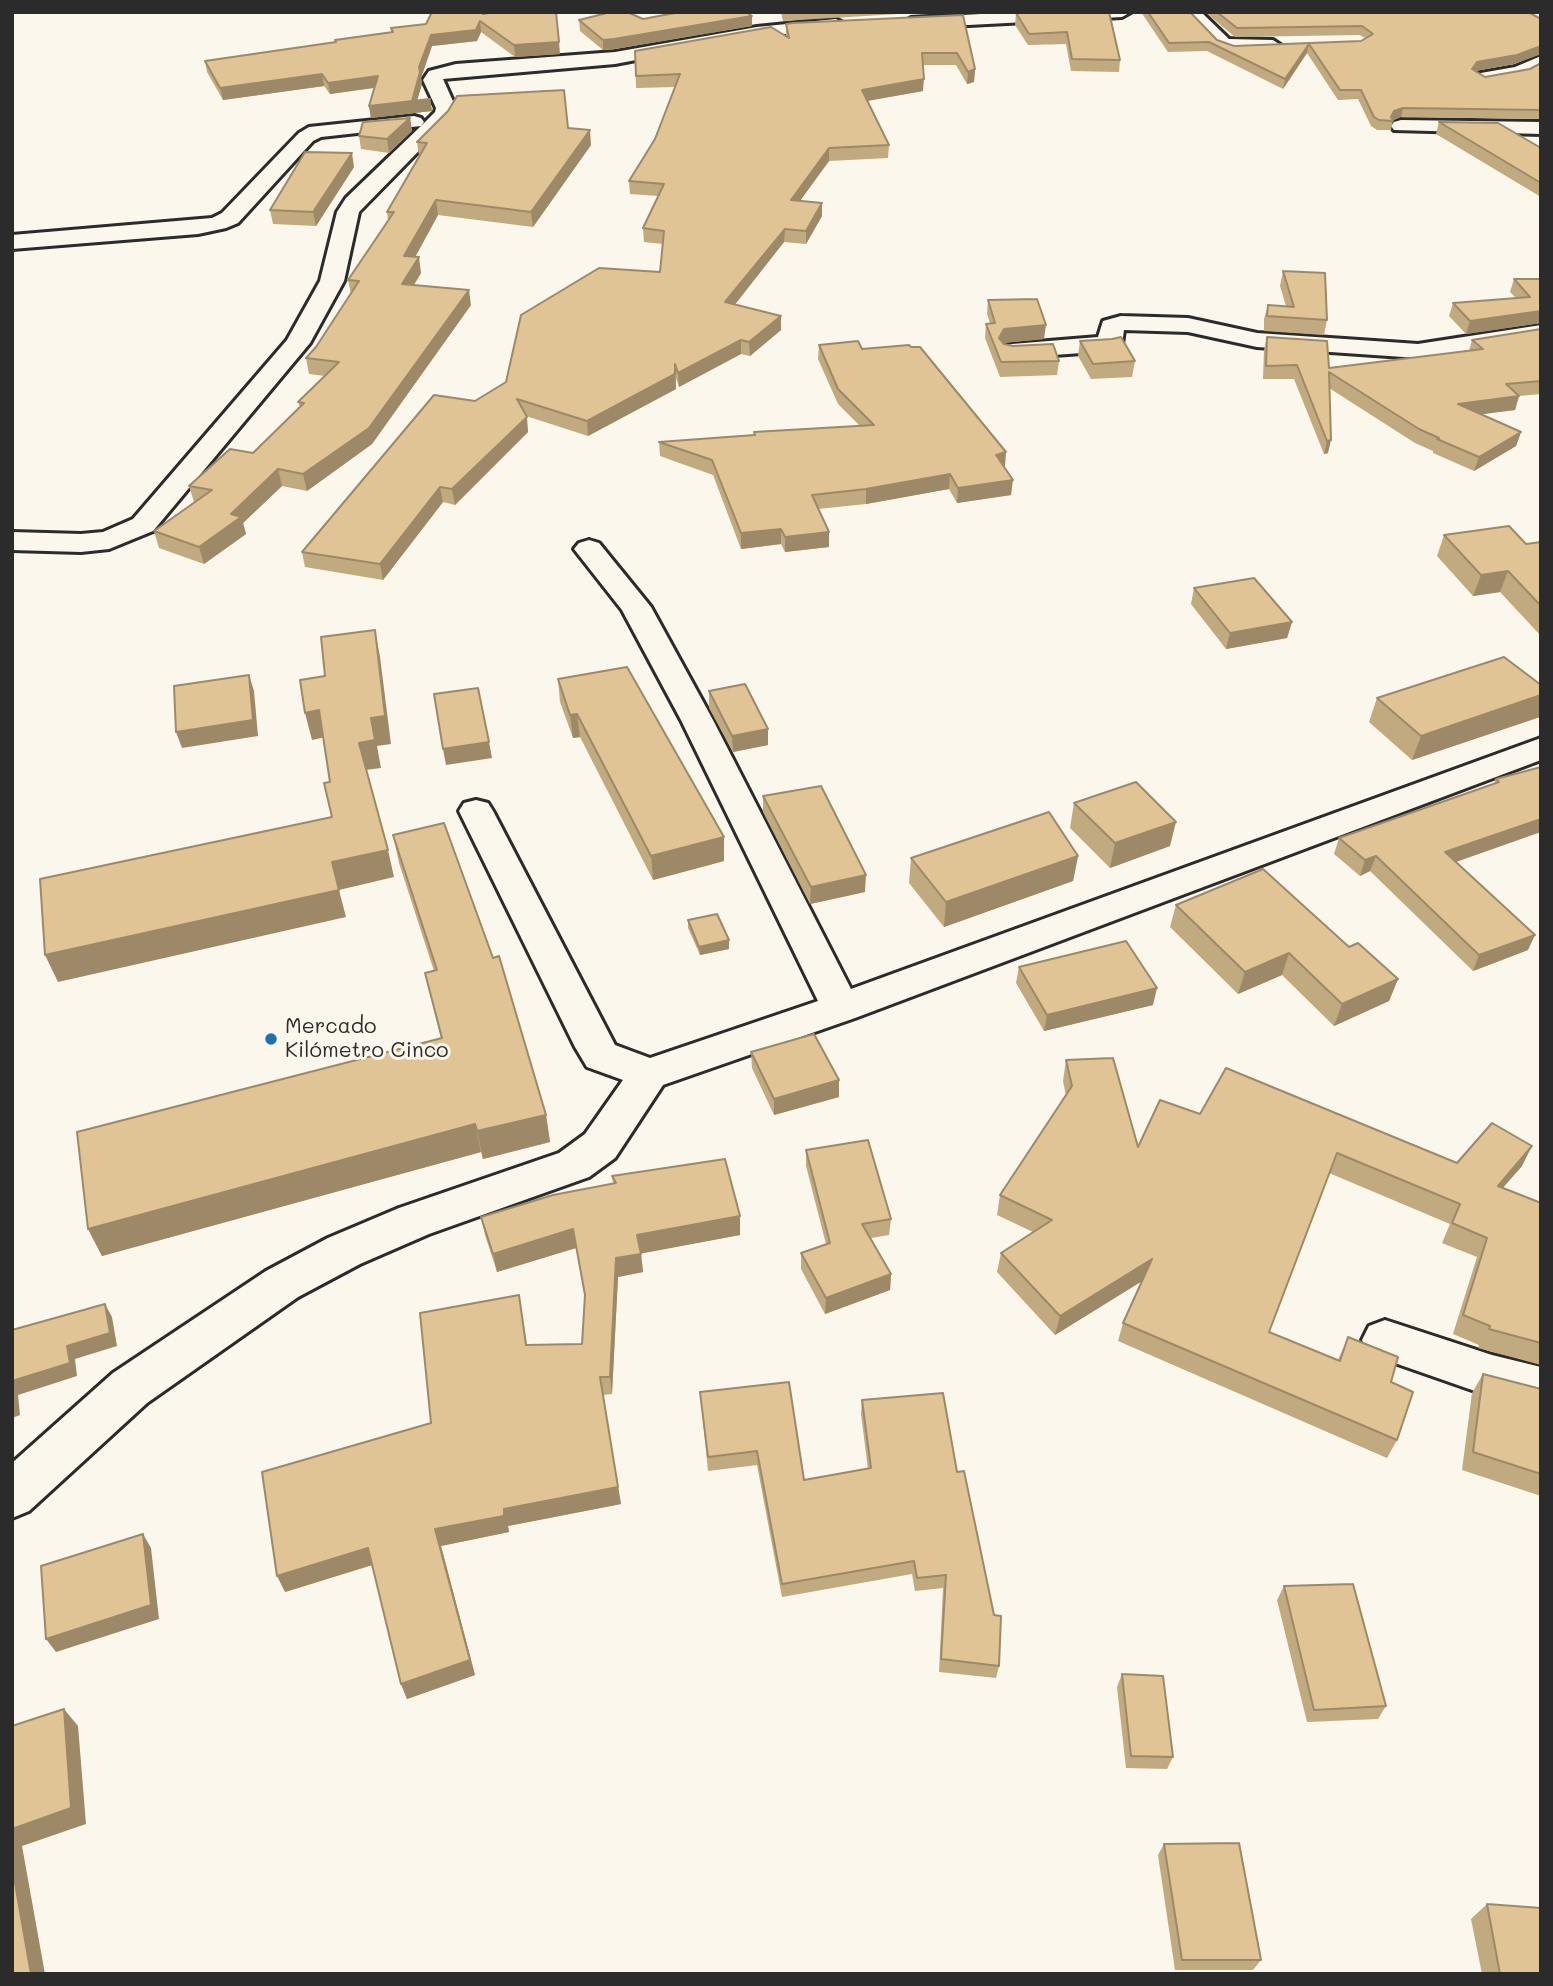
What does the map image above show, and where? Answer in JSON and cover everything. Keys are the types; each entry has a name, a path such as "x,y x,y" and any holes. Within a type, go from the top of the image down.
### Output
{"street":[{"path":"894,24 1122,12"},
{"path":"1191,12 1223,43 1253,47 1293,45"},
{"path":"12,541 100,541 128,534 143,525 298,343 332,281 348,212 354,203 441,120 446,108 433,80 443,72 615,58 793,27 862,24"},
{"path":"1482,78 1520,72 1541,62"},
{"path":"12,242 185,229 218,223 230,218 306,137 316,131 441,120"},
{"path":"1401,126 1541,128"},
{"path":"1012,351 1110,344 1112,326 1121,323 1188,325 1257,340 1418,351 1541,332"},
{"path":"589,549 636,607 697,720 841,1008"},
{"path":"12,1495 130,1388 282,1284 344,1251 414,1221 574,1165 600,1146 649,1074 841,1008 1541,748"},
{"path":"476,811 601,1056 649,1074"},
{"path":"1385,1339 1492,1376 1541,1388"}],"building":[{"path":"432,12 556,12 559,42 514,45 480,21 476,30 431,35 419,67 412,101 430,99 369,106 378,76 328,83 322,74 220,88 205,61 393,32 391,28 426,24"},
{"path":"611,12 627,12 643,19 680,12 746,12 752,16 603,40 579,20"},
{"path":"1109,12 1120,60 1072,59 1067,32 1029,34 1016,13"},
{"path":"1148,12 1190,12 1217,40 1234,46 1361,41 1373,34 1362,26 1237,28 1217,12 1528,12 1541,19 1541,46 1517,55 1477,62 1472,69 1485,77 1530,69 1541,63 1541,110 1403,108 1394,111 1391,117 1393,121 1379,120 1374,117 1361,90 1340,90 1309,44 1285,79 1209,42 1169,43"},
{"path":"963,15 975,69 968,72 957,53 922,53 924,79 862,90 889,145 829,148 791,200 822,203 806,231 785,229 725,302 781,316 749,342 741,340 678,373 675,364 675,374 587,421 517,399 527,417 452,489 440,487 380,564 302,552 434,395 475,401 506,382 521,315 599,268 660,272 664,231 643,228 664,184 629,181 655,139 680,74 636,76 635,51 771,27 789,38 786,24 793,23"},
{"path":"564,90 568,128 590,130 531,212 436,200 404,256 419,257 402,284 469,290 369,428 303,474 278,469 231,514 241,517 199,547 154,531 212,490 189,486 230,449 253,453 304,403 298,402 339,362 306,358 359,281 348,280 394,212 387,212 427,143 417,142 448,111 457,96"},
{"path":"410,118 387,139 359,136 363,122"},
{"path":"1439,122 1498,123 1541,148 1541,183"},
{"path":"305,152 352,153 313,212 270,210"},
{"path":"1283,271 1325,273 1327,320 1267,316 1268,305 1294,307"},
{"path":"1514,279 1541,279 1541,311 1470,321 1453,303 1530,297"},
{"path":"1037,299 1046,325 1004,329 999,338 1004,344 1013,346 1053,344 1059,361 1001,362 986,324 995,323 988,300"},
{"path":"1541,329 1541,381 1506,384 1519,396 1458,404 1521,432 1479,457 1419,429 1329,372 1331,440 1327,441 1297,365 1266,366 1267,337 1327,341 1329,368 1483,349 1472,340"},
{"path":"1121,337 1135,361 1093,364 1080,341 1112,339"},
{"path":"858,341 862,349 909,345 920,347 1006,452 996,455 1013,480 958,488 950,474 866,489 812,495 829,532 785,537 781,529 741,533 712,460 659,442 755,435 754,432 874,425 838,389 819,345"},
{"path":"1509,526 1526,544 1541,542 1541,606 1508,571 1481,575 1444,535"},
{"path":"1254,578 1292,622 1230,633 1194,588"},
{"path":"375,630 385,716 371,718 375,740 359,743 388,850 332,862 339,890 45,955 40,879 332,817 324,783 330,782 319,710 305,713 300,680 325,676 321,637"},
{"path":"1504,657 1541,685 1541,695 1421,736 1377,698"},
{"path":"627,667 724,837 651,856 577,714 570,715 558,679"},
{"path":"249,675 253,720 176,732 174,686"},
{"path":"745,684 768,729 732,736 709,691"},
{"path":"478,688 489,742 443,749 434,694"},
{"path":"1541,767 1541,819 1445,852 1535,935 1479,955 1376,856 1365,860 1339,838 1499,782 1496,779"},
{"path":"1136,782 1176,822 1115,843 1074,803"},
{"path":"821,786 866,875 811,887 763,796"},
{"path":"1049,812 1078,856 946,902 911,858"},
{"path":"444,823 493,958 499,956 546,1115 477,1131 475,1124 88,1229 77,1132 442,1038 425,973 437,970 393,835"},
{"path":"1263,869 1349,947 1358,943 1398,979 1342,1004 1289,953 1245,972 1176,905"},
{"path":"717,914 729,940 699,947 688,920"},
{"path":"1126,941 1157,988 1047,1015 1019,967"},
{"path":"814,1034 839,1080 774,1099 751,1052"},
{"path":"1113,1058 1138,1147 1160,1100 1200,1114 1226,1068 1457,1163 1492,1123 1532,1146 1498,1186 1541,1203 1541,1343 1489,1329 1490,1326 1463,1315 1487,1238 1452,1223 1460,1204 1337,1153 1269,1332 1340,1361 1348,1337 1398,1357 1391,1382 1413,1392 1397,1440 1123,1323 1152,1259 1060,1316 1001,1253 1052,1220 1000,1195 1072,1086 1066,1060"},
{"path":"868,1140 891,1219 862,1224 891,1274 826,1298 801,1253 830,1243 806,1150"},
{"path":"725,1159 740,1216 637,1235 641,1254 616,1258 610,1377 600,1377 618,1487 504,1509 504,1516 435,1529 470,1660 401,1684 368,1548 277,1576 262,1472 431,1423 420,1313 519,1295 526,1345 582,1344 585,1295 573,1229 493,1254 481,1217 553,1195 616,1183 612,1176"},
{"path":"105,1304 110,1333 67,1346 70,1363 12,1381 12,1330"},
{"path":"1483,1374 1541,1389 1541,1474 1473,1452"},
{"path":"789,1382 804,1480 871,1468 862,1400 943,1393 957,1472 964,1471 994,1615 1001,1616 999,1666 941,1659 946,1575 917,1578 914,1561 782,1584 757,1451 708,1457 700,1392"},
{"path":"143,1534 151,1605 46,1639 41,1566"},
{"path":"1353,1584 1386,1706 1314,1710 1284,1586"},
{"path":"1122,1674 1163,1676 1173,1757 1131,1756"},
{"path":"64,1709 71,1808 12,1829 12,1726"},
{"path":"1239,1843 1261,1960 1182,1960 1164,1844"},
{"path":"12,1866 31,1974 12,1974"},
{"path":"1487,1904 1541,1908 1541,1974 1500,1974"}],"place":[{"name":"Mercado Kilómetro Cinco","path":"271,1039"}]}
